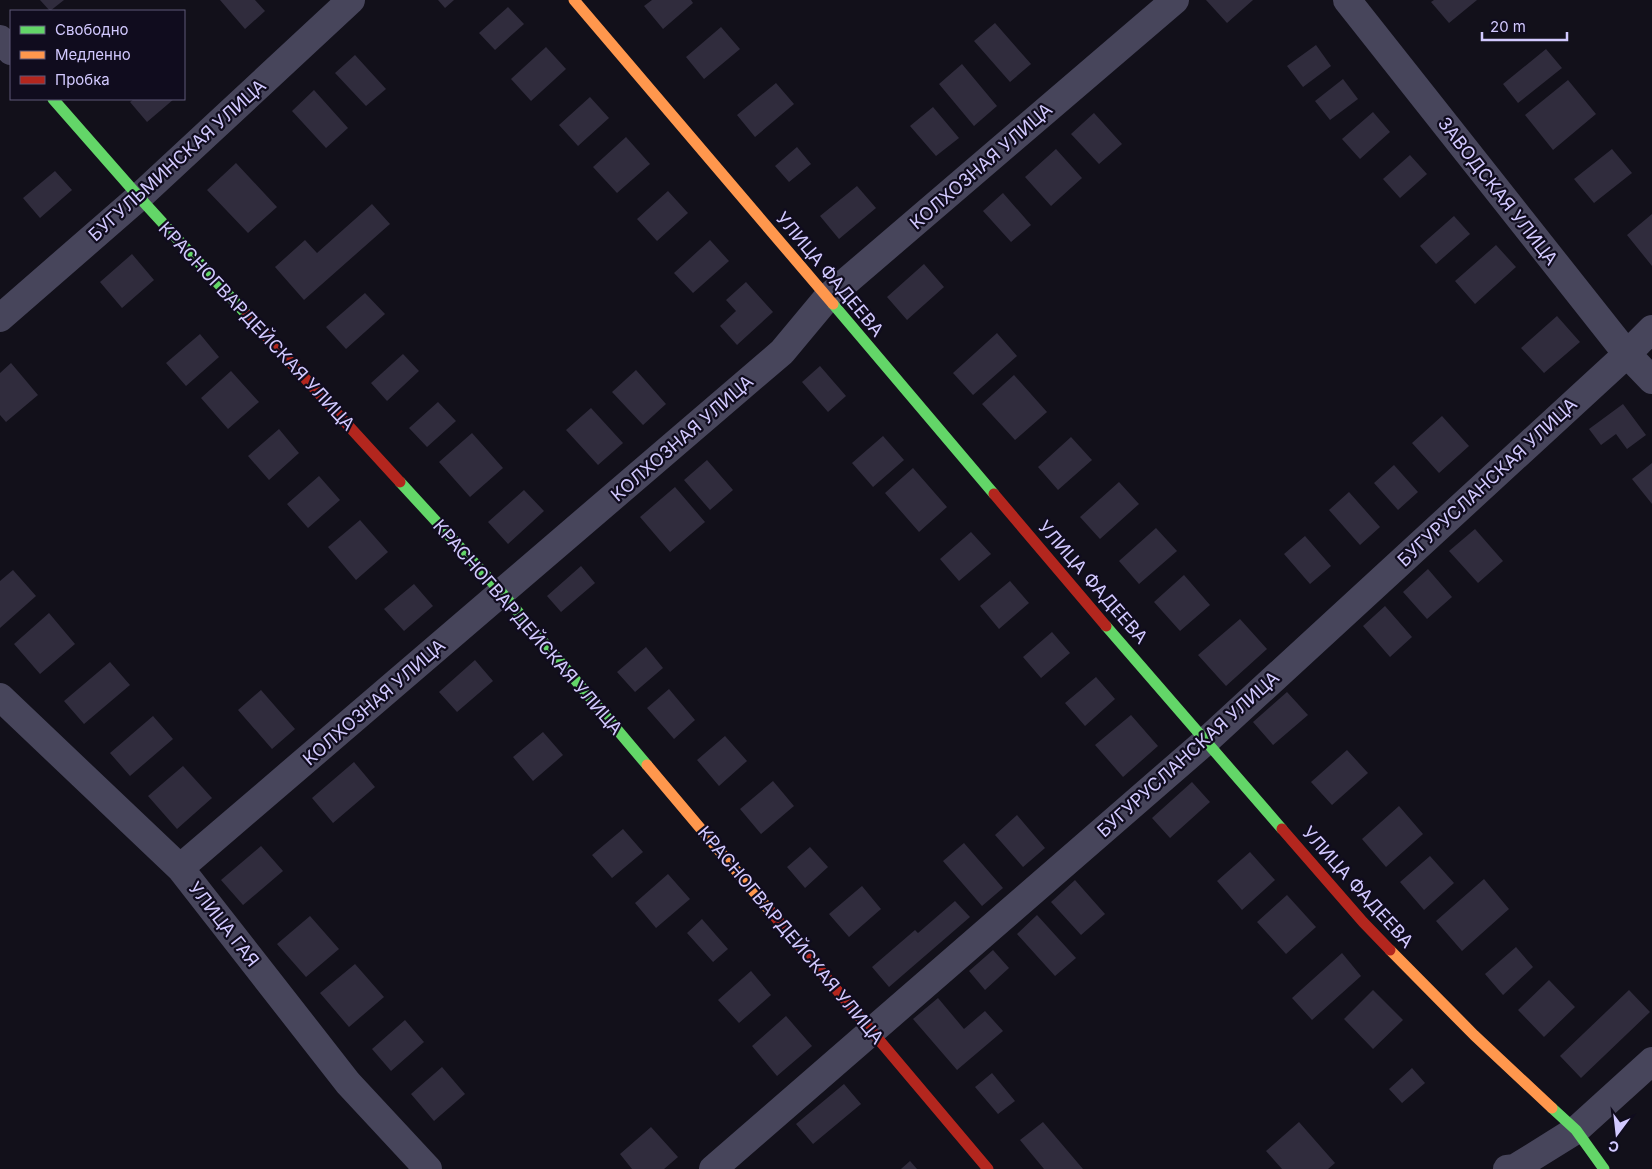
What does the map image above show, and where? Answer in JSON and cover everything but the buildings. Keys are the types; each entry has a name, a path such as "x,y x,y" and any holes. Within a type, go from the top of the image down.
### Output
{"street":[{"name":"БУГУЛЬМИНСКАЯ УЛИЦА","path":"0,318 139,197 351,0"},
{"name":"УЛИЦА ФАДЕЕВА","path":"574,0 1097,616 1363,922 1474,1035 1576,1130 1604,1169"},
{"name":"КОЛХОЗНАЯ УЛИЦА","path":"180,868 782,352 827,298 1174,0"},
{"name":"ЗАВОДСКАЯ УЛИЦА","path":"1347,0 1626,354 1652,380"},
{"path":"0,38 10,50"},
{"name":"КРАСНОГВАРДЕЙСКАЯ УЛИЦА","path":"54,100 139,197 502,593 988,1169"},
{"name":"БУГУРУСЛАНСКАЯ УЛИЦА","path":"713,1169 1206,741 1652,329"},
{"name":"УЛИЦА ГАЯ","path":"0,697 180,868 348,1084 428,1169"},
{"path":"1507,1169 1515,1168 1576,1130 1652,1061"}],"traffic: fast":[{"path":"54,100 247,315"},
{"path":"833,304 994,494"},
{"path":"400,482 502,593 647,765"},
{"path":"1106,626 1282,829"},
{"path":"1552,1108 1576,1130 1604,1169"}],"traffic: slow":[{"path":"574,0 833,304"},
{"path":"647,765 771,912"},
{"path":"1390,950 1474,1035 1552,1108"}],"traffic: jam":[{"path":"247,315 400,482"},
{"path":"994,494 1106,626"},
{"path":"1282,829 1390,950"},
{"path":"771,912 988,1169"}]}
